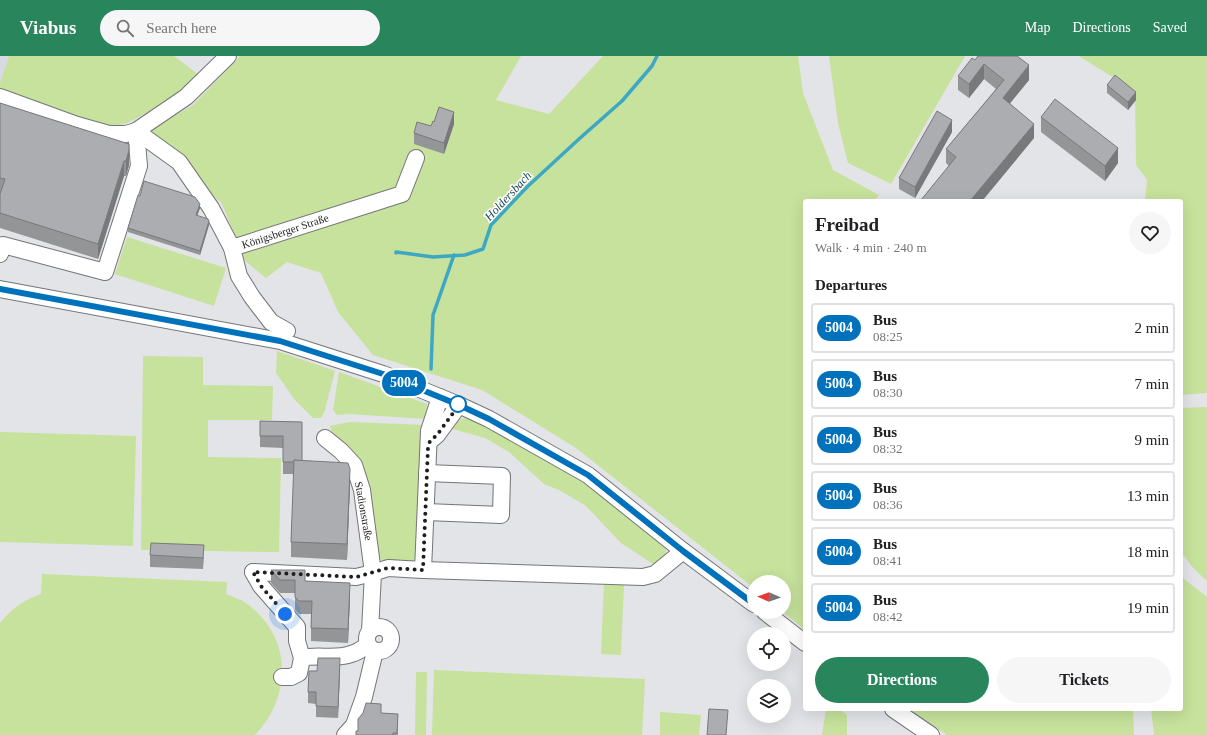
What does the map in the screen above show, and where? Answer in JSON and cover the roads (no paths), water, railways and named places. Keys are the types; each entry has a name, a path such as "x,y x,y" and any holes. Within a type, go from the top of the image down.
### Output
{"street":[{"path":"0,97 77,125 109,134 126,134 136,131 186,97 228,56"},
{"path":"0,254 3,245 105,272 139,166 136,131"},
{"name":"Königsberger Straße","path":"136,131 179,162 212,208 232,248 402,194 416,158"},
{"path":"232,248 239,276 252,297 271,322 287,331"},
{"path":"0,288 280,341 383,374 440,397 489,419 588,475 683,551 747,599"},
{"path":"423,570 430,441 429,431 440,397"},
{"path":"430,441 437,435 459,405"},
{"name":"Stadionstraße","path":"325,438 341,451 354,465 362,490 373,573 371,643 364,697 354,725 345,735"},
{"path":"426,512 501,515 502,476 428,473"},
{"path":"282,677 291,677 299,673 302,658 297,641 297,627 261,586 253,572 356,577 388,568 643,577 655,574 683,551"},
{"path":"774,619 803,641"},
{"path":"302,658 309,656 340,657 352,654 371,643"},
{"path":"896,711 931,735"}],"waterway":[{"name":"Holdersbach","path":"396,253 433,257 465,255 483,249 491,225 527,187 622,101 652,66 657,56"},
{"name":"Holdersbach","path":"431,369 433,315 454,255"}]}
